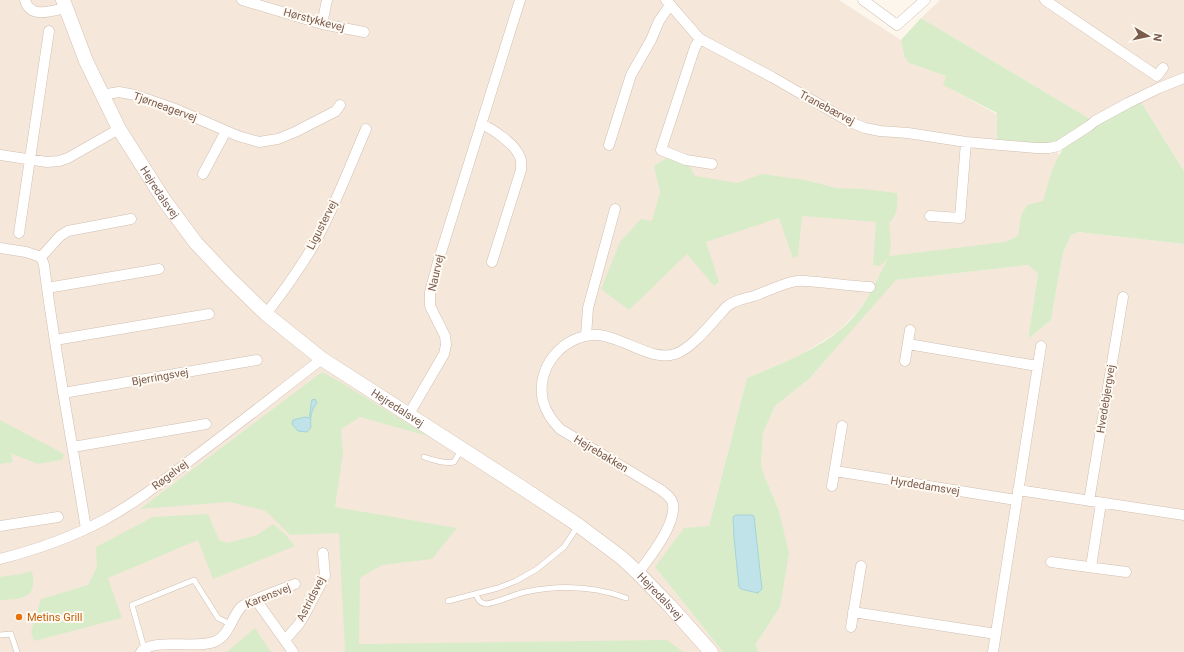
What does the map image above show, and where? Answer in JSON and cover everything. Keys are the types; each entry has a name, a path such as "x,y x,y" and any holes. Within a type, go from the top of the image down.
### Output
{"street":[{"name":"Hejredalsvej","path":"25,0 26,6 31,11 40,12 64,4 83,55 101,95 119,129 164,200 196,243 266,314 322,359 578,525 638,573 711,652"},
{"name":"Hørstykkevej","path":"242,0 322,24 364,32"},
{"path":"322,24 327,0"},
{"name":"Naurvej","path":"409,414 444,354 446,345 445,336 430,306 430,292 520,0"},
{"path":"863,0 897,25 925,0"},
{"path":"1045,0 1157,76 1163,68"},
{"name":"Tranebærvej","path":"609,145 631,75 651,40 668,2 700,39 772,77 850,122 880,131 908,133 966,142 1049,148 1058,146 1095,121 1159,88 1184,78"},
{"path":"19,233 49,31"},
{"path":"700,39 695,47 662,150 686,160 712,164"},
{"name":"Tjørneagervej","path":"101,95 119,92 135,95 178,110 238,136 259,142 278,139 295,132 336,111 340,105"},
{"path":"481,124 490,128 516,150 522,162 492,262"},
{"path":"0,155 47,162 63,160 119,129"},
{"name":"Ligustervej","path":"266,314 286,288 313,245 328,216 366,129"},
{"path":"203,174 226,131"},
{"path":"930,216 960,218 966,142"},
{"path":"586,336 588,308 615,209"},
{"path":"41,257 60,236 68,231 131,219"},
{"path":"0,248 26,252 41,257"},
{"path":"41,257 44,265 86,529"},
{"path":"47,288 159,269"},
{"name":"Hejrebakken","path":"638,573 666,534 673,504 669,497 661,490 560,429 552,420 543,400 542,388 543,377 554,355 563,346 586,336 606,336 655,354 675,354 684,350 692,343 729,305 798,280 870,287"},
{"name":"Hvedebjergvej","path":"1089,501 1123,297"},
{"path":"55,340 209,314"},
{"path":"905,360 910,330"},
{"path":"908,344 1037,366"},
{"path":"993,652 1041,346"},
{"name":"Røgelvej","path":"0,559 33,550 86,529 119,512 144,495 322,359"},
{"name":"Bjerringsvej","path":"64,393 257,360"},
{"path":"73,447 206,424"},
{"path":"832,486 842,426"},
{"name":"Hyrdedamsvej","path":"835,471 1016,500"},
{"path":"1018,490 1184,515"},
{"path":"1091,567 1101,503"},
{"path":"0,526 58,517"},
{"name":"Astridsvej","path":"285,640 299,624 325,576 323,553"},
{"path":"1051,562 1126,572"},
{"path":"850,627 861,566"},
{"name":"Karensvej","path":"142,650 157,645 205,644 216,641 224,635 242,606 295,584"},
{"path":"256,600 293,652"},
{"path":"853,612 996,634"}],"lane":[{"path":"424,457 450,463 454,462 462,449"},
{"path":"448,601 498,588 516,581 537,569 564,547 578,525"},
{"path":"142,650 132,605 194,580 218,618 230,624"},
{"path":"476,594 478,600 486,604 545,588 595,589 611,592 626,598"},
{"path":"0,635 11,634 17,652"}],"shaded area":[{"path":"0,0 839,0 901,40 904,56 909,63 946,76 944,85 1049,143 1059,154 1058,203 1021,250 889,256 871,291 859,310 839,331 799,356 747,378 709,526 655,567 723,652 0,652"},
{"path":"940,0 1184,0 1184,171 1141,102 1093,121 921,18"},
{"path":"1078,232 1184,244 1184,652 758,652 756,644 780,607 779,511 761,467 763,433 775,406 810,378 895,280 1028,265 1038,272 1028,339 1051,320 1063,253 1071,235"}],"green space":[{"path":"921,18 1090,119 1059,142 1035,144 997,139 997,113 943,85 946,76 909,63 904,56 901,40"},
{"path":"1141,102 1184,171 1184,244 1078,232 1071,235 1063,253 1051,320 1028,339 1038,273 1028,265 896,280 809,379 775,406 763,433 761,467 779,511 789,553 780,607 756,644 758,652 723,652 655,567 684,528 709,526 747,378 808,351 837,332 850,321 860,309 888,258 880,266 873,265 876,222 802,216 798,256 793,258 779,218 706,242 719,282 714,286 687,254 629,310 601,289 620,242 641,219 652,221 660,192 654,166 668,157 687,162 695,176 737,183 762,174 805,180 836,188 863,189 897,193 896,213 889,223 891,244 889,256 1005,242 1018,236 1021,216 1027,205 1043,201 1056,161 1064,148 1074,140 1089,132 1095,125"},
{"path":"322,372 428,436 360,417 341,429 343,453 335,507 457,528 432,559 382,565 360,578 359,644 667,640 683,652 345,652 339,533 290,535 266,511 230,502 140,509"},
{"path":"0,420 64,454 62,460 37,464 11,453 13,462 0,464"},
{"path":"208,514 219,540 227,543 257,535 273,524 284,533 295,546 213,579 198,540 108,578 122,618 34,641 31,632 41,599 88,585 97,567 96,547 153,517"},
{"path":"32,571 33,587 26,596 15,599 0,600 0,577"},
{"path":"255,628 271,652 227,652"}],"water":[{"path":"315,399 317,403 311,414 311,427 307,432 298,431 292,424 293,420 305,417 309,418 312,400"},
{"path":"736,515 754,516 762,589 758,593 741,589 739,587 733,517"}],"place":[{"name":"Metins Grill","path":"19,617"}]}
